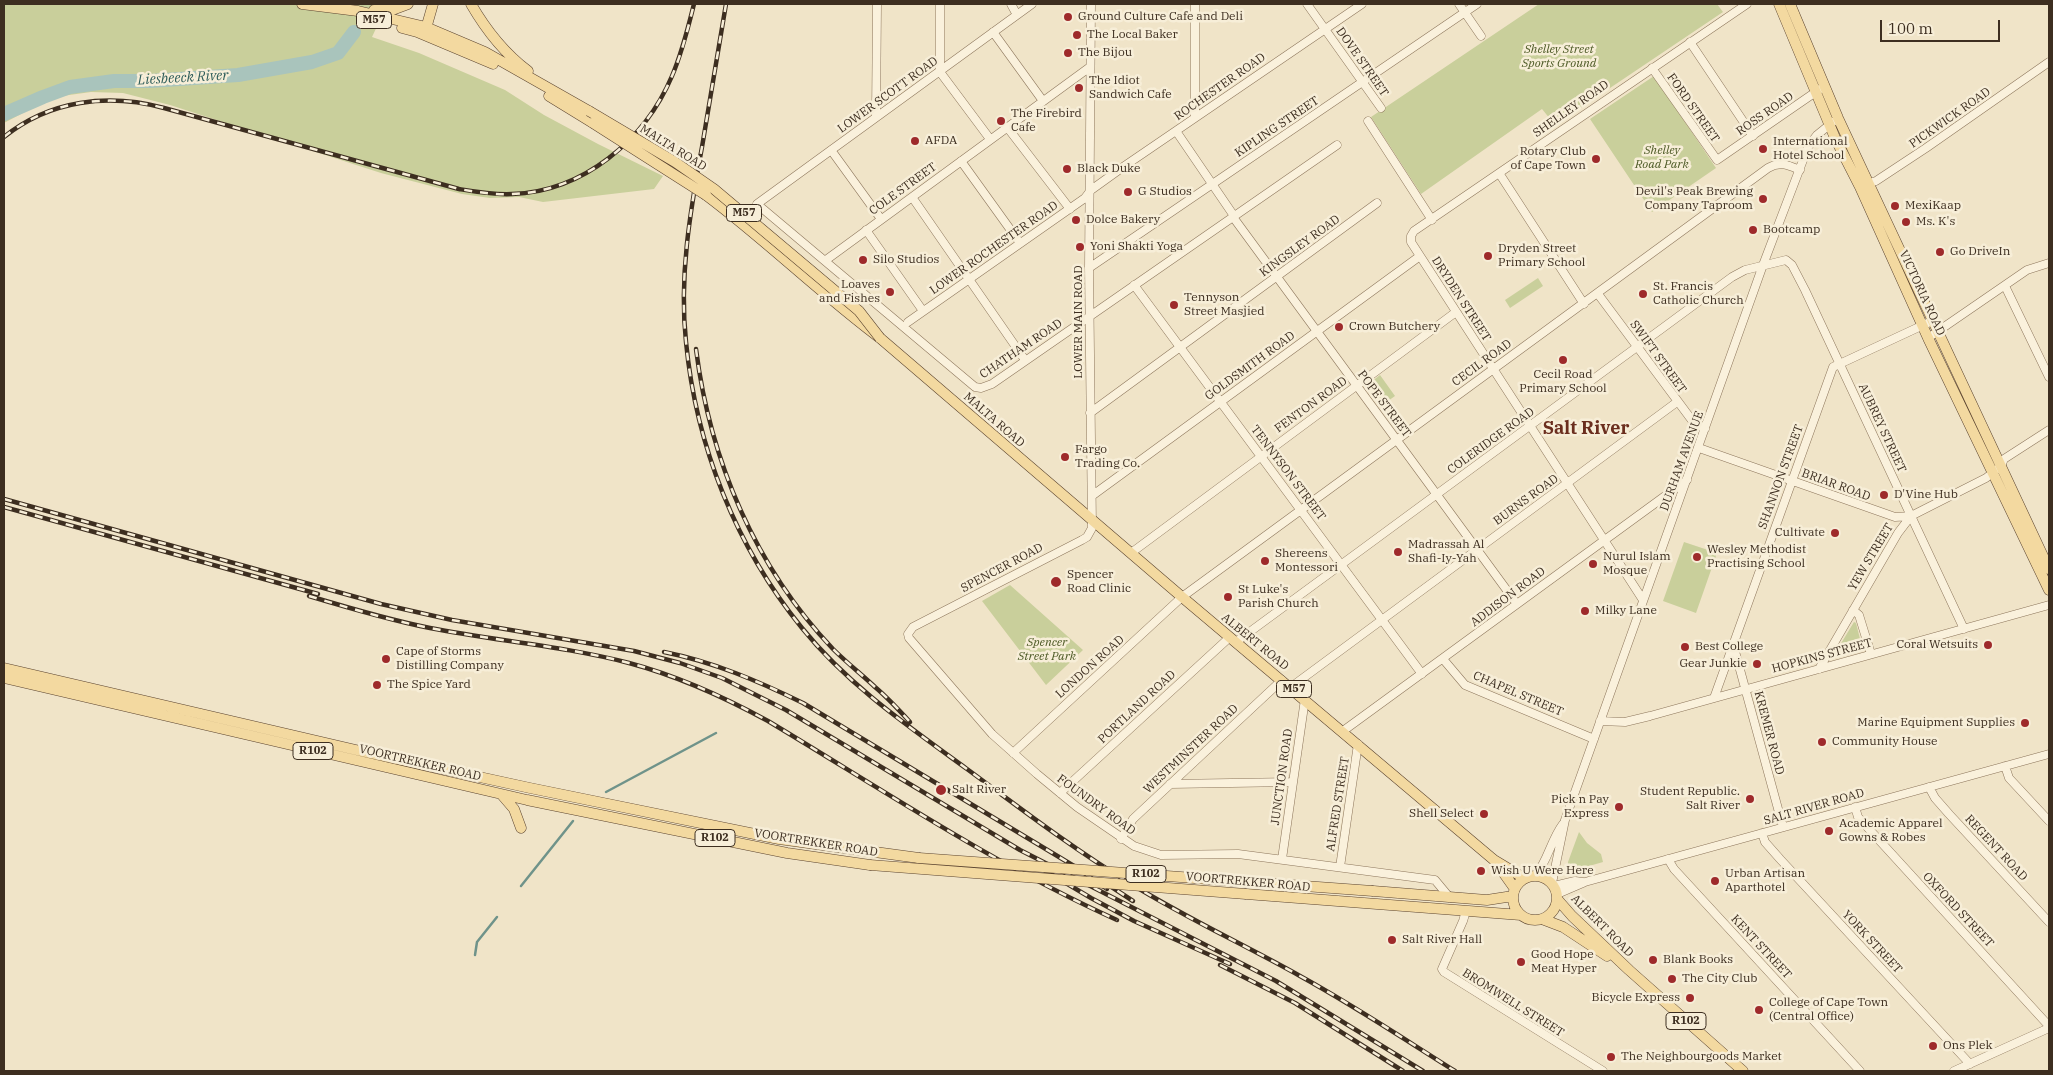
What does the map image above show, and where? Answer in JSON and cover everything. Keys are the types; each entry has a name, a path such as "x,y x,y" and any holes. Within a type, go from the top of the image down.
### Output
{"main road":[{"path":"302,4 331,8"},
{"path":"358,11 392,10 408,4"},
{"path":"422,30 426,4"},
{"path":"422,30 433,4"},
{"path":"471,4 492,36 507,53 535,76 567,98"},
{"name":"VICTORIA ROAD","path":"1778,4 1829,124 1864,185"},
{"name":"VICTORIA ROAD","path":"1790,4 1864,185 1933,335 2045,564 2049,590"},
{"name":"M57","path":"331,8 358,11 422,30"},
{"name":"M57","path":"331,8 422,30"},
{"name":"MALTA ROAD","path":"422,30 485,52 675,162 721,194 859,310 880,338"},
{"name":"MALTA ROAD","path":"422,30 506,70 693,187 732,215 853,318 880,338 1092,519"},
{"name":"ALBERT ROAD","path":"1092,519 1182,598 1291,687 1494,860 1524,878"},
{"name":"VOORTREKKER ROAD","path":"4,668 106,697"},
{"name":"VOORTREKKER ROAD","path":"4,678 106,697 355,755 432,778 502,795 787,853 870,865 1521,915"},
{"name":"VOORTREKKER ROAD","path":"355,755 434,767 779,839 879,854 1450,898 1492,900 1514,893"},
{"path":"432,778 434,767"},
{"path":"502,795 514,809 521,828"},
{"name":"ALBERT ROAD","path":"1494,860 1514,893"},
{"path":"1521,915 1516,910 1514,893 1524,878 1536,875"},
{"name":"R102","path":"1536,875 1544,878 1555,891"},
{"path":"1542,919 1553,912 1555,891"},
{"name":"ALBERT ROAD","path":"1555,891 1572,916 1629,970 1743,1071"},
{"name":"R102","path":"1521,915 1529,919 1542,919"},
{"name":"ALBERT ROAD","path":"1542,919 1563,927 1629,970"}],"street":[{"path":"876,117 877,4"},
{"path":"940,4 940,72 990,139"},
{"path":"1012,4 1017,15"},
{"name":"LOWER SCOTT ROAD","path":"757,204 1032,4"},
{"name":"LOWER MAIN ROAD","path":"1090,4 1091,190 1089,268 1092,519"},
{"path":"1195,4 1195,117"},
{"name":"DOVE STREET","path":"1307,4 1381,108"},
{"name":"ROCHESTER ROAD","path":"1091,190 1362,4"},
{"path":"1459,4 1481,36"},
{"name":"KIPLING STREET","path":"1089,268 1477,4"},
{"name":"SHELLEY ROAD","path":"1411,236 1414,231 1747,4"},
{"path":"993,32 1043,100"},
{"path":"1690,42 1753,136"},
{"name":"PICKWICK ROAD","path":"1864,185 1878,180 2049,62"},
{"name":"COLE STREET","path":"826,260 1090,67"},
{"name":"FORD STREET","path":"1652,68 1717,160"},
{"name":"ROSS ROAD","path":"1717,160 1825,86"},
{"name":"DURHAM AVENUE","path":"1555,891 1564,822 1764,265 1812,140 1838,118"},
{"path":"1368,121 1432,220"},
{"path":"1008,126 1070,209"},
{"name":"POPE STREET","path":"1176,130 1276,277 1518,604"},
{"name":"CHATHAM ROAD","path":"757,204 975,387 981,388 987,387 1337,146"},
{"path":"831,150 881,219"},
{"path":"961,161 1020,242"},
{"name":"CECIL ROAD","path":"1182,598 1768,168 1777,163 1782,163 1800,170"},
{"path":"1499,173 1584,304"},
{"name":"LOWER ROCHESTER ROAD","path":"908,322 1020,242 1070,209 1091,190"},
{"path":"912,197 1025,360"},
{"name":"KINGSLEY ROAD","path":"1090,413 1377,203"},
{"path":"866,230 923,311"},
{"name":"DRYDEN STREET","path":"1411,236 1411,242 1643,600"},
{"name":"GOLDSMITH ROAD","path":"1093,495 1420,256"},
{"name":"AUBREY STREET","path":"1764,265 1786,260 1792,265 1964,629"},
{"path":"1933,335 2027,270 2049,263"},
{"name":"COLERIDGE ROAD","path":"1233,640 1342,564 1732,277 1745,270 1764,265"},
{"name":"TENNYSON STREET","path":"1134,285 1422,674"},
{"path":"2005,286 2049,377"},
{"name":"SWIFT STREET","path":"1598,294 1691,420 1705,429"},
{"name":"FENTON ROAD","path":"1131,553 1456,312"},
{"path":"1839,363 1928,323"},
{"name":"SHANNON STREET","path":"1714,698 1833,367 1839,363"},
{"name":"BURNS ROAD","path":"1291,687 1678,402"},
{"path":"1910,516 1997,469 2004,459 2049,430"},
{"name":"BRIAR ROAD","path":"1699,448 1892,517 1910,516"},
{"name":"ADDISON ROAD","path":"1343,732 1687,480"},
{"name":"YEW STREET","path":"1819,669 1898,533 1910,516"},
{"name":"SPENCER ROAD","path":"910,629 1082,540 1090,532 1092,519"},
{"name":"LONDON ROAD","path":"1012,753 1182,598"},
{"name":"HOPKINS STREET","path":"1600,721 1625,722 2049,605"},
{"name":"YEW STREET","path":"1853,610 1858,614 1871,654"},
{"name":"FOUNDRY ROAD","path":"910,629 909,638 992,734 1060,793 1134,846 1161,856 1238,854 1435,880 1450,898"},
{"name":"PORTLAND ROAD","path":"1060,793 1233,640"},
{"name":"KREMER ROAD","path":"1733,644 1783,827"},
{"name":"CHAPEL STREET","path":"1444,658 1465,685 1594,739"},
{"name":"WESTMINSTER ROAD","path":"1121,838 1133,819 1282,680"},
{"name":"JUNCTION ROAD","path":"1282,859 1305,699"},
{"name":"ALFRED STREET","path":"1340,867 1358,744"},
{"name":"SALT RIVER ROAD","path":"1555,891 1575,881 1585,882 1668,860 2049,754"},
{"path":"2006,766 2009,778 2049,821"},
{"path":"1170,784 1292,782"},
{"name":"REGENT ROAD","path":"1930,787 1935,798 1949,814 2049,922"},
{"name":"OXFORD STREET","path":"1855,807 1858,817 2049,1027"},
{"name":"DURHAM AVENUE","path":"1536,875 1541,868 1554,835 1564,822"},
{"name":"YORK STREET","path":"1762,833 1766,842 1780,858 1970,1064"},
{"name":"KENT STREET","path":"1668,860 1673,868 1860,1071"},
{"name":"BROMWELL STREET","path":"1466,911 1442,969 1444,972 1602,1071"},
{"path":"1954,1071 2049,1027"}],"green space":[{"path":"4,4 389,4 372,37 419,53 505,90 544,115 663,176 654,189 543,202 519,197 490,198 462,194 381,173 170,105 123,93 91,92 62,96 38,105 4,123"},
{"name":"Shelley Street Sports Ground","path":"1539,4 1717,4 1723,12 1555,125 1542,109 1421,194 1371,117"},
{"name":"Shelley Road Park","path":"1654,76 1716,168 1652,212 1590,119"},
{"path":"1538,278 1543,286 1510,308 1505,300"},
{"path":"1380,375 1395,396 1381,406 1366,386"},
{"path":"1684,542 1717,553 1696,613 1663,601"},
{"name":"Spencer Street Park","path":"1010,585 1083,650 1046,685 982,601"},
{"path":"1854,622 1856,623 1862,647 1836,656 1834,655"},
{"path":"1579,832 1587,843 1601,854 1603,862 1568,872 1568,862"}],"waterway":[{"name":"Liesbeeck River","path":"4,114 70,87 114,81 150,81 238,75 312,62 338,53 354,32"},
{"path":"606,792 716,733"},
{"path":"521,886 573,821"},
{"path":"475,955 477,942 497,917"}],"railway":[{"path":"4,137 41,115 80,103 101,101 143,103 459,189 499,194 538,191 563,184 587,173 628,141 646,121 672,76 682,49 694,4"},
{"path":"726,4 693,196 687,244 684,293 686,342 691,381 699,419 723,494 757,564 778,597 820,649 880,704 1066,842 1149,895 1320,987 1455,1071"},
{"path":"696,349 712,431 740,510 759,547 805,617 833,649 884,695 910,722"},
{"path":"4,499 381,604 452,620 634,651 680,663 722,678 786,710 1020,850 1276,981 1423,1071"},
{"path":"4,507 318,594"},
{"path":"309,596 384,618 430,628 604,657 647,668 683,681 768,721 983,851 1117,920"},
{"path":"664,652 700,661 735,673 803,703 1074,866 1107,889"},
{"path":"1039,867 1134,921 1230,964"},
{"path":"1104,882 1133,901"},
{"path":"1220,965 1295,1003 1403,1071"}],"place":[{"name":"Ground Culture Cafe and Deli","path":"1068,17"},
{"name":"The Local Baker","path":"1077,35"},
{"name":"The Bijou","path":"1068,53"},
{"name":"The Idiot Sandwich Cafe","path":"1079,88"},
{"name":"The Firebird Cafe","path":"1001,121"},
{"name":"AFDA","path":"915,141"},
{"name":"International Hotel School","path":"1763,149"},
{"name":"Rotary Club of Cape Town","path":"1596,159"},
{"name":"Black Duke","path":"1067,169"},
{"name":"G Studios","path":"1128,192"},
{"name":"Devil's Peak Brewing Company Taproom","path":"1763,199"},
{"name":"MexiKaap","path":"1895,206"},
{"name":"Dolce Bakery","path":"1076,220"},
{"name":"Ms. K's","path":"1906,222"},
{"name":"Bootcamp","path":"1753,230"},
{"name":"Yoni Shakti Yoga","path":"1080,247"},
{"name":"Go DriveIn","path":"1940,252"},
{"name":"Dryden Street Primary School","path":"1488,256"},
{"name":"Silo Studios","path":"863,260"},
{"name":"Loaves and Fishes","path":"890,292"},
{"name":"St. Francis Catholic Church","path":"1643,294"},
{"name":"Tennyson Street Masjied","path":"1174,305"},
{"name":"Crown Butchery","path":"1339,327"},
{"name":"Cecil Road Primary School","path":"1563,360"},
{"name":"Fargo Trading Co.","path":"1065,457"},
{"name":"D'Vine Hub","path":"1884,495"},
{"name":"Cultivate","path":"1835,533"},
{"name":"Madrassah Al Shafi-Iy-Yah","path":"1398,552"},
{"name":"Wesley Methodist Practising School","path":"1697,557"},
{"name":"Shereens Montessori","path":"1265,561"},
{"name":"Nurul Islam Mosque","path":"1593,564"},
{"name":"Spencer Road Clinic","path":"1056,582"},
{"name":"St Luke's Parish Church","path":"1228,597"},
{"name":"Milky Lane","path":"1585,611"},
{"name":"Coral Wetsuits","path":"1988,645"},
{"name":"Best College","path":"1685,647"},
{"name":"Cape of Storms Distilling Company","path":"386,659"},
{"name":"Gear Junkie","path":"1757,664"},
{"name":"The Spice Yard","path":"377,685"},
{"name":"Marine Equipment Supplies","path":"2025,723"},
{"name":"Community House","path":"1822,742"},
{"name":"Salt River","path":"941,790"},
{"name":"Student Republic. Salt River","path":"1750,799"},
{"name":"Pick n Pay Express","path":"1619,807"},
{"name":"Shell Select","path":"1484,814"},
{"name":"Academic Apparel Gowns & Robes","path":"1829,831"},
{"name":"Wish U Were Here","path":"1481,871"},
{"name":"Urban Artisan Aparthotel","path":"1715,881"},
{"name":"Salt River Hall","path":"1392,940"},
{"name":"Blank Books","path":"1653,960"},
{"name":"Good Hope Meat Hyper","path":"1521,962"},
{"name":"The City Club","path":"1672,979"},
{"name":"Bicycle Express","path":"1690,998"},
{"name":"College of Cape Town (Central Office)","path":"1759,1010"},
{"name":"Ons Plek","path":"1933,1046"},
{"name":"The Neighbourgoods Market","path":"1611,1057"}],"district":[{"name":"Salt River","path":"1586,429"}]}
